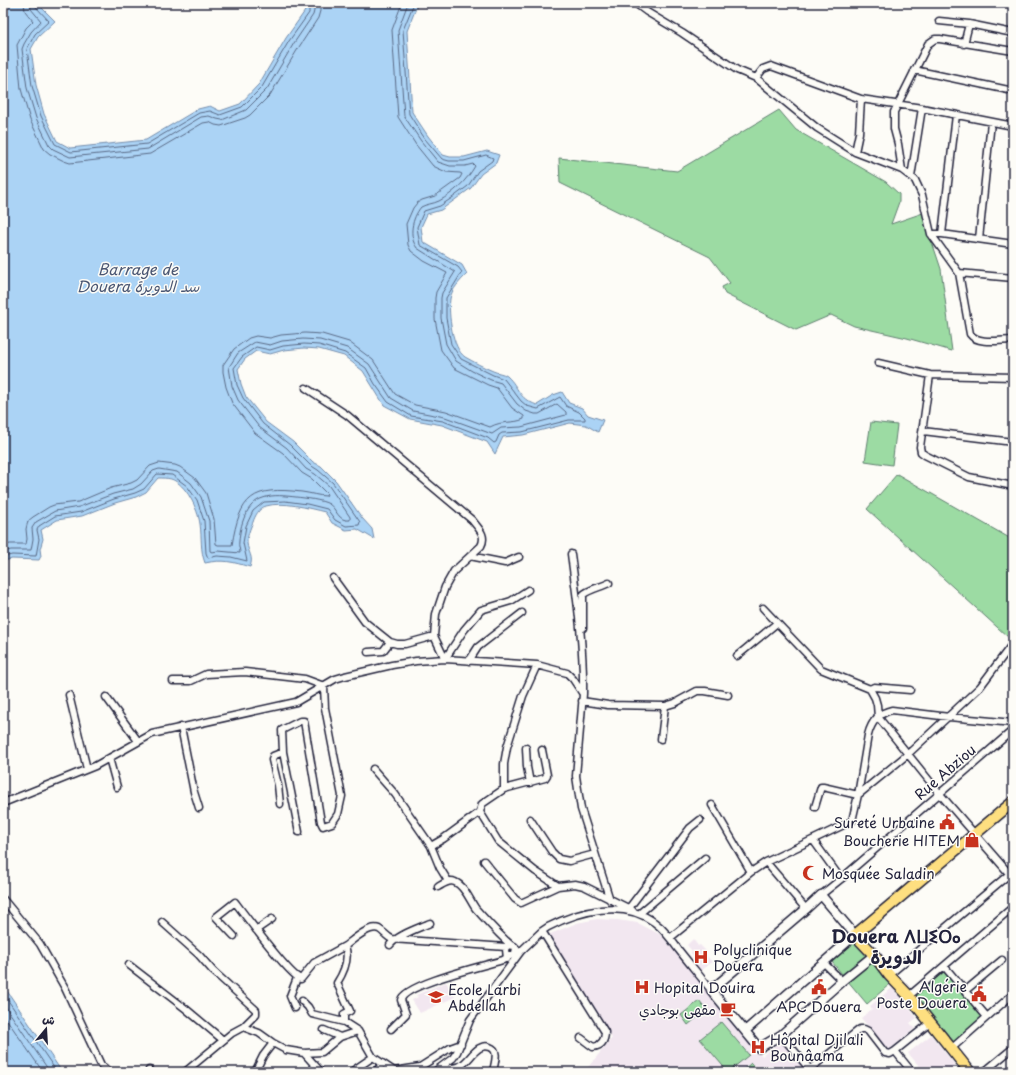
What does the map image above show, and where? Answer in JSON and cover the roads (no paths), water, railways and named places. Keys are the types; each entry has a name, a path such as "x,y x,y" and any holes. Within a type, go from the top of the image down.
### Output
{"main road":[{"path":"970,1072 909,996 855,935 1013,802"}],"street":[{"path":"635,3 737,70 756,78 817,128 855,152 902,170 911,177 918,185 922,195 931,234 959,273 970,334 976,339 982,340 1013,340"},
{"path":"939,20 969,24 1013,33"},
{"path":"964,44 969,24"},
{"path":"902,170 894,112 928,44 931,41 940,39 1013,52"},
{"path":"756,78 763,69 771,66 861,99 922,108 1013,126"},
{"path":"914,70 1013,91"},
{"path":"855,152 859,133 861,99"},
{"path":"911,177 922,108"},
{"path":"942,234 956,115"},
{"path":"979,239 991,122"},
{"path":"931,234 942,234 1013,243"},
{"path":"959,273 1013,278"},
{"path":"878,363 930,375 1013,377"},
{"path":"930,375 920,450 925,456 969,477 1013,486"},
{"path":"306,388 347,415 472,520 483,535 484,541 482,546 454,571 445,587 436,614 434,636 445,659"},
{"path":"923,431 1013,442"},
{"path":"571,554 584,678 576,776 581,809 610,900"},
{"path":"470,556 505,563 519,557"},
{"path":"333,578 365,622 390,642 405,644 434,636"},
{"path":"581,640 583,631 583,595 588,591 598,589 609,583"},
{"path":"445,659 464,630 481,610 511,601 528,590"},
{"path":"763,608 821,669 870,689 875,698 878,717 940,794 1012,875 889,974"},
{"path":"469,661 478,647 522,613"},
{"path":"737,656 777,623"},
{"path":"368,652 383,651 390,642"},
{"path":"858,795 908,754 980,687 1013,643"},
{"path":"3,803 88,769 152,734 296,702 335,679 416,661 445,659 537,665 567,673 573,678 583,694"},
{"path":"504,789 504,764 507,747 523,696 537,665"},
{"path":"173,681 191,681 206,674 245,672 305,679 324,686"},
{"path":"299,832 281,735 282,730 300,721 304,721 321,822 323,826 332,824 338,814 342,796 325,708 324,686"},
{"path":"870,689 874,687 910,690"},
{"path":"582,701 608,705 665,706 675,703 697,691 705,690 728,695"},
{"path":"68,696 88,769"},
{"path":"106,697 138,741"},
{"path":"661,739 665,706"},
{"path":"670,938 751,872 766,862 852,821 868,735 873,722 885,712 892,710 949,717 1013,722"},
{"path":"181,727 194,792 199,808"},
{"name":"Rue Abziou","path":"711,990 1013,730"},
{"path":"526,748 530,783"},
{"path":"431,846 480,812 482,804 504,789 545,778 547,775 542,750"},
{"path":"280,804 278,785 272,760 273,756 284,752"},
{"path":"109,758 117,787"},
{"path":"373,769 391,790 431,846 448,884"},
{"path":"815,806 822,787 858,795"},
{"path":"712,805 751,872"},
{"path":"480,812 498,841 535,871 558,886"},
{"path":"530,819 559,860 569,861 595,854"},
{"path":"629,908 690,828 700,820"},
{"path":"813,840 841,879"},
{"path":"640,913 705,858"},
{"path":"484,861 521,903 558,886 575,884 584,886 646,917 659,926 670,938 759,1048 781,1035 874,955"},
{"path":"766,862 806,909"},
{"path":"438,886 454,881 458,884 475,908 504,939 512,953"},
{"path":"745,1031 855,935 821,895"},
{"path":"3,899 40,944 65,988 101,1064 109,1072"},
{"path":"234,936 216,917 235,902 256,930 297,978"},
{"path":"909,996 1013,907"},
{"path":"391,1029 406,1014 401,1000 403,996 417,988 449,975 512,953 542,931 561,921 593,911 626,911 646,917"},
{"path":"256,930 272,919"},
{"path":"162,922 198,955 213,972 256,1010 256,1014 243,1027 232,1033 185,1072"},
{"path":"390,945 405,934 430,923"},
{"path":"297,978 301,979 314,963 346,946 359,935 372,928 378,928 389,937 399,939 512,953"},
{"path":"542,931 605,1032 605,1040 600,1046 593,1047 581,1038"},
{"path":"344,1022 344,1014 350,1011 337,984 343,975 348,956 346,946"},
{"path":"434,1072 453,1058 461,1044 470,1020 512,953"},
{"path":"965,991 1002,960"},
{"path":"824,962 842,981"},
{"path":"129,965 223,1040"},
{"path":"944,966 987,1017"},
{"path":"295,1008 290,996 297,978"},
{"path":"951,1049 1013,994"},
{"path":"302,1001 312,1014 344,1022 358,1032 373,1057 394,1071 420,1067 450,1048 461,1044"},
{"path":"781,1035 811,1071 860,1029 868,1031 885,1054 890,1054 930,1023"},
{"path":"243,1027 259,1034 286,1050 304,1053 322,1052 340,1037 358,1032"},
{"path":"324,1030 340,1037"},
{"path":"255,1072 263,1056 273,1043"},
{"path":"434,1072 460,1066 466,1062 477,1049 483,1046 490,1046 496,1052 493,1072"},
{"path":"984,1072 1013,1048"},
{"path":"895,1051 912,1072"},
{"path":"304,1053 321,1072"},
{"path":"351,1072 373,1057"},
{"path":"375,1072 383,1064"}],"water":[{"name":"Barrage de Douera سد الدويرة","path":"3,3 37,3 55,21 38,37 31,49 36,85 44,114 57,141 70,148 146,140 198,109 210,106 220,111 240,104 259,84 286,38 305,11 305,3 418,3 407,31 412,112 443,155 450,157 464,157 487,151 499,155 496,163 481,174 471,188 441,210 427,214 421,227 423,242 462,265 467,274 454,289 450,299 450,322 454,339 461,353 465,357 486,368 507,376 522,396 537,405 553,395 562,392 569,403 582,408 588,415 603,420 598,432 586,425 570,423 523,435 503,437 495,454 487,442 442,425 410,419 384,405 363,371 344,356 319,349 304,348 284,350 270,354 256,351 245,359 238,369 241,384 246,397 266,422 293,442 313,462 321,466 336,481 362,518 372,529 374,539 357,529 346,530 332,523 325,512 280,504 264,507 259,510 255,517 247,543 251,557 250,567 217,561 205,563 202,553 199,518 194,504 182,486 171,479 158,478 146,492 136,497 115,503 82,516 57,520 41,530 43,539 40,549 41,556 39,560 12,559 3,561"},
{"path":"3,985 62,1072 3,1072"}],"place":[{"name":"Sureté Urbaine","path":"947,822"},
{"name":"Boucherie HITEM","path":"972,840"},
{"name":"Mosquée Saladin","path":"810,873"},
{"name":"Polyclinique Douera","path":"701,957"},
{"name":"Hopital Douira","path":"642,987"},
{"name":"APC Douera","path":"819,987"},
{"name":"Algérie Poste Douera","path":"979,994"},
{"name":"Ecole Larbi Abdellah","path":"436,997"},
{"name":"مقهى بوجادي","path":"728,1009"},
{"name":"Hôpital Djilali Bounâama","path":"758,1047"}],"district":[{"name":"Douera ⴷⵡⵉⵔⴰ الدويرة","path":"896,945"}]}
